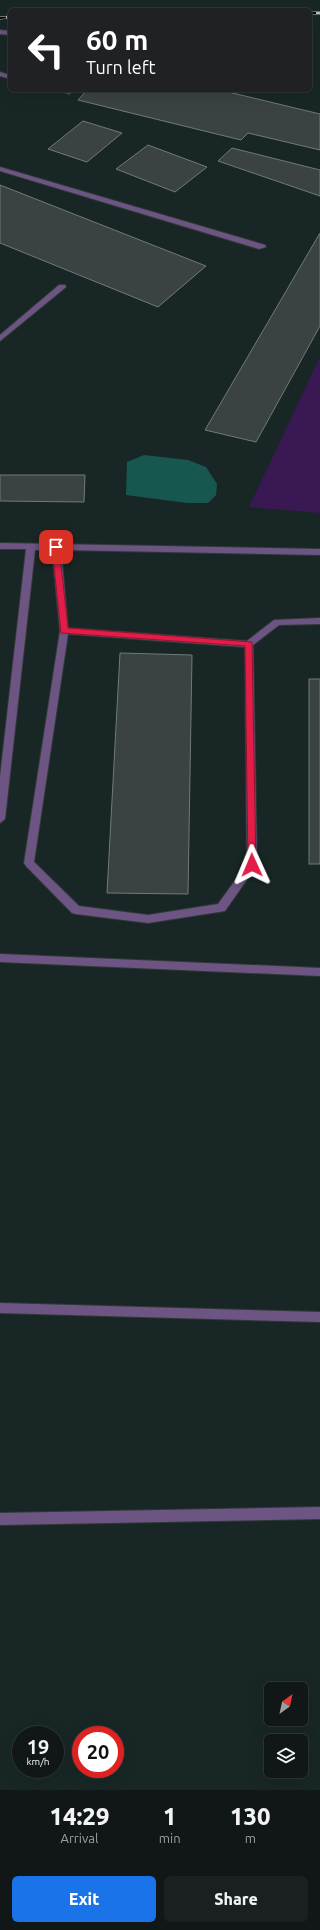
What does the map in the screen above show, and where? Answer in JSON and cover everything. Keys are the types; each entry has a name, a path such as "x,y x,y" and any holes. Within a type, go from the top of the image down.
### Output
{"lane":[{"path":"0,169 262,247"},
{"path":"0,338 62,287"},
{"path":"0,546 320,552"},
{"path":"0,819 31,546"},
{"path":"56,547 64,631 29,863 76,910 148,919 221,908 252,865 249,644"},
{"path":"64,631 249,644 277,622 320,621"},
{"path":"0,958 320,972"},
{"path":"0,1308 320,1317"},
{"path":"0,1520 320,1513"}],"shaded area":[{"path":"0,0 320,0 320,1790 0,1790"},
{"path":"320,357 320,513 249,507"},
{"path":"144,455 188,460 206,467 217,484 216,495 208,503 187,503 126,495 127,462"}],"building":[{"path":"85,92 228,92 320,114 320,150 248,133 241,140 78,100"},
{"path":"83,121 122,133 87,162 48,149"},
{"path":"148,145 207,167 175,192 116,169"},
{"path":"232,148 320,170 320,196 218,161"},
{"path":"0,185 206,266 158,307 0,243"},
{"path":"320,233 320,326 256,442 205,430"},
{"path":"0,475 85,475 84,502 0,501"},
{"path":"120,653 192,655 188,894 107,893"},
{"path":"309,679 320,679 320,864 309,864"}],"railway":[{"path":"312,13 320,13"},
{"path":"0,18 8,17"}],"route":[{"path":"56,547 64,631 249,644 252,865"}]}
